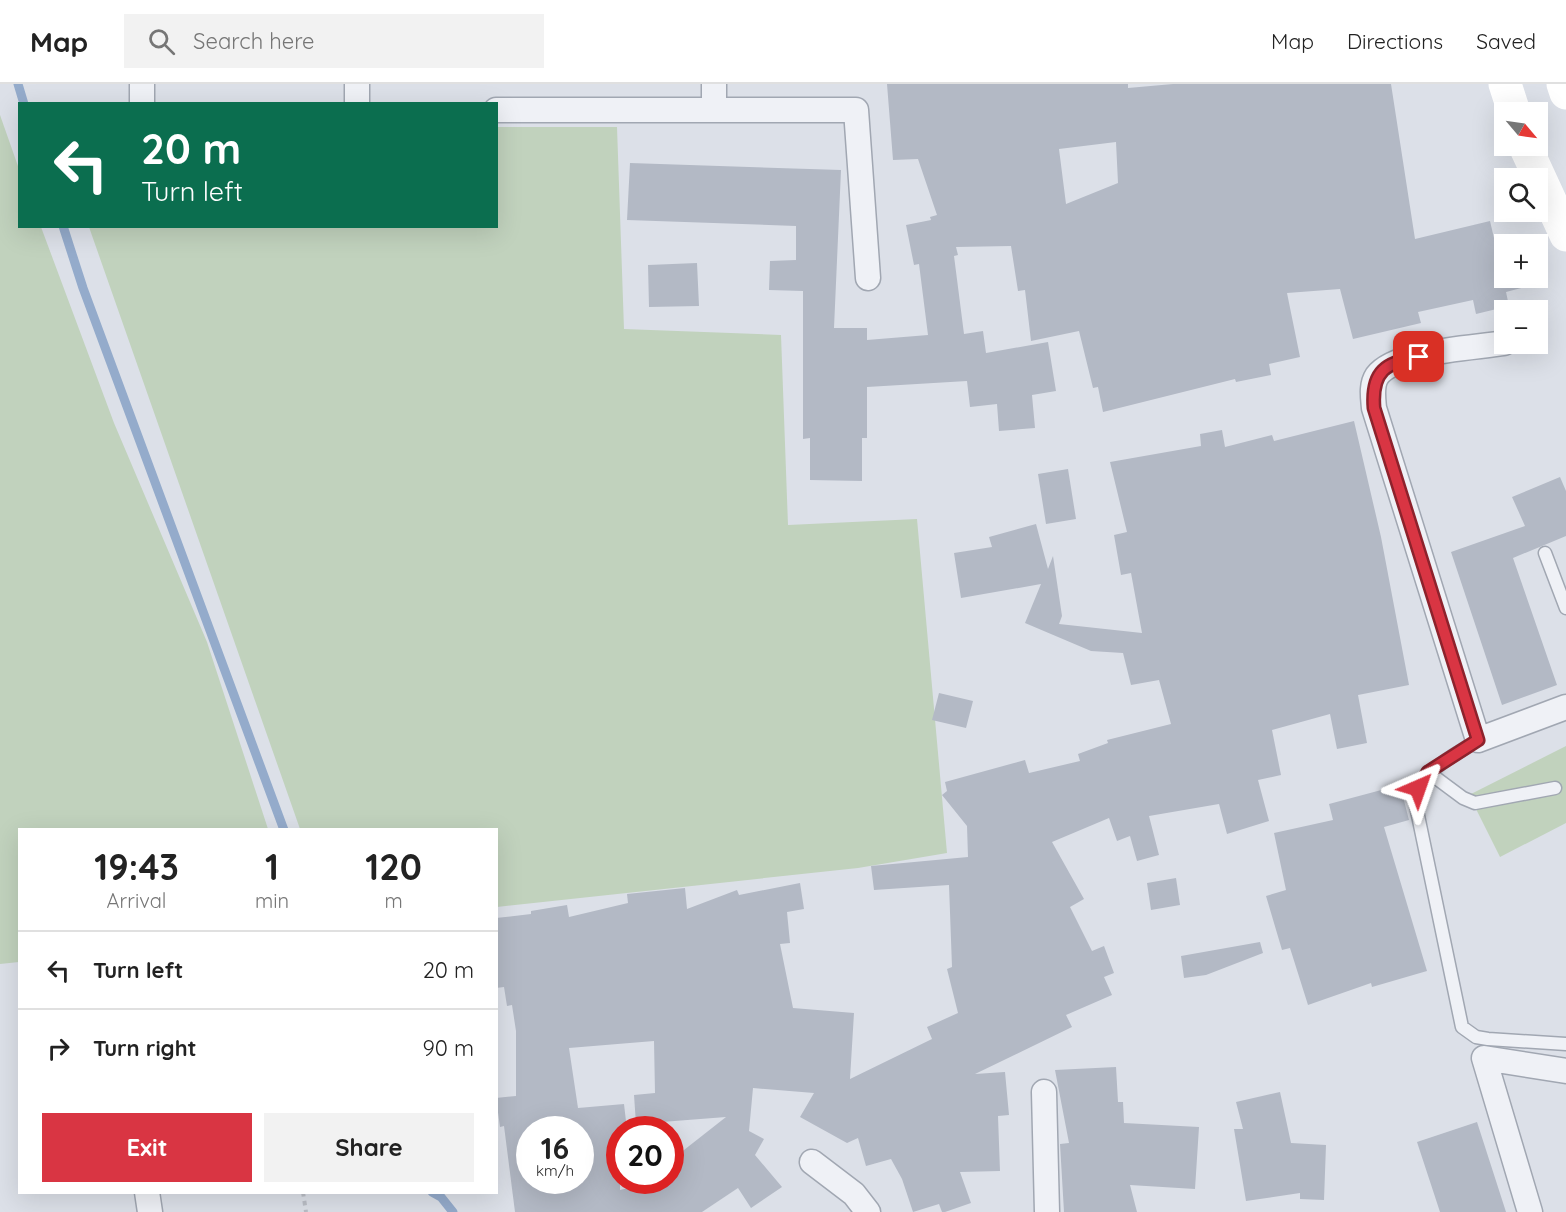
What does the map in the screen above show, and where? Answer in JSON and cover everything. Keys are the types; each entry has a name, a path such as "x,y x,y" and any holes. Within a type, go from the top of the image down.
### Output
{"main road":[{"path":"1504,84 1510,102"},
{"path":"1563,84 1566,93"},
{"path":"1530,156 1566,235"}],"street":[{"path":"142,84 142,102"},
{"path":"357,84 357,102"},
{"path":"714,84 714,110"},
{"path":"498,110 856,110 868,278"},
{"path":"1494,345 1398,360 1376,377 1372,390 1374,408 1478,740 1566,707"},
{"path":"1530,1212 1484,1058 1566,1071"},
{"path":"1044,1092 1047,1212"},
{"path":"812,1162 854,1194 868,1212"},
{"path":"147,1194 150,1212"}],"lane":[{"path":"1545,553 1566,608"},
{"path":"1478,740 1428,772 1418,788 1415,801 1462,1027 1476,1036 1488,1039 1566,1044"},
{"path":"1428,772 1463,798 1475,802 1555,788"}],"path":[{"path":"303,1194 306,1212"}],"green space":[{"path":"0,115 18,166 18,228 41,228 114,423 207,642 268,828 18,828 18,962 0,964"},
{"path":"498,127 617,127 624,329 781,335 788,525 917,519 947,853 858,868 498,907 498,828 300,828 89,228 498,228"},
{"path":"1566,746 1566,823 1500,857 1469,795"}],"building":[{"path":"887,84 1128,84 1128,88 1173,84 1391,84 1415,239 1490,221 1494,238 1494,288 1521,288 1506,292 1508,300 1494,300 1494,310 1476,314 1473,300 1418,312 1421,323 1353,339 1340,289 1287,293 1300,357 1269,364 1271,375 1236,382 1235,379 1103,412 1098,387 1093,388 1079,331 1031,341 1025,290 1018,291 1011,246 956,247 958,255 954,256 964,334 983,331 986,353 1048,342 1056,391 1032,395 1035,428 999,431 997,404 970,407 967,381 867,387 867,438 862,438 862,481 810,480 810,438 803,439 803,291 769,290 770,261 796,260 796,226 627,220 630,163 841,170 834,328 867,328 867,340 928,335 919,264 914,265 906,225 931,220 930,217 937,215 918,159 893,160","holes":["1116,142 1118,183 1066,204 1059,149"]},
{"path":"697,263 699,306 649,307 648,265"},
{"path":"1354,421 1381,537 1409,685 1358,695 1367,743 1337,749 1330,714 1272,730 1281,775 1258,780 1269,821 1227,834 1219,804 1149,816 1159,855 1137,861 1130,836 1117,841 1109,818 1052,842 1084,899 1070,907 1092,951 1104,946 1114,973 1104,977 1112,995 1066,1015 1072,1027 975,1074 1005,1072 1009,1115 998,1116 1000,1171 960,1172 971,1203 945,1212 942,1212 939,1204 913,1212 902,1179 891,1159 866,1166 858,1138 847,1143 800,1117 814,1093 753,1088 749,1131 764,1139 755,1155 782,1187 751,1208 738,1188 702,1212 515,1212 504,1126 500,1127 498,1098 516,1096 516,1031 512,1005 507,1006 504,987 498,988 498,918 531,914 531,911 567,905 569,917 628,903 627,894 685,888 687,909 737,890 739,895 800,883 804,909 787,912 790,943 780,944 793,1008 854,1013 850,1079 932,1039 927,1027 958,1013 947,969 952,967 949,885 874,890 871,866 968,857 967,826 942,795 947,791 945,782 1025,760 1029,773 1080,761 1078,754 1108,743 1107,740 1171,724 1159,680 1131,685 1123,653 1091,651 1025,623 1041,584 961,598 954,553 992,547 989,537 1036,524 1048,569 1053,556 1062,616 1059,624 1142,633 1131,573 1121,575 1114,535 1127,532 1110,462 1201,446 1200,434 1222,430 1225,447 1272,435 1274,441"},
{"path":"1068,469 1076,519 1046,524 1038,474"},
{"path":"1560,477 1566,491 1566,536 1513,558 1557,685 1502,705 1451,552 1525,526 1512,497"},
{"path":"939,693 973,701 966,728 932,720"},
{"path":"1400,785 1409,820 1384,827 1427,971 1372,987 1371,983 1308,1005 1290,948 1282,950 1266,896 1286,890 1274,833 1333,820 1329,804"},
{"path":"1176,878 1180,905 1151,910 1147,883"},
{"path":"1260,942 1263,953 1206,975 1184,978 1181,956"},
{"path":"1116,1067 1118,1102 1123,1102 1124,1123 1199,1127 1195,1189 1130,1185 1137,1212 1064,1212 1060,1144 1069,1143 1055,1070"},
{"path":"1280,1092 1291,1143 1326,1145 1324,1200 1300,1199 1300,1193 1246,1201 1234,1129 1243,1129 1236,1102"},
{"path":"1477,1122 1506,1212 1440,1212 1417,1142"}],"waterway":[{"path":"18,84 23,102"},
{"path":"64,228 83,288 283,828"},
{"path":"436,1194 453,1212"}],"route":[{"path":"1418,788 1428,772 1478,740 1374,408 1372,390 1376,377 1398,360 1419,357"}]}
